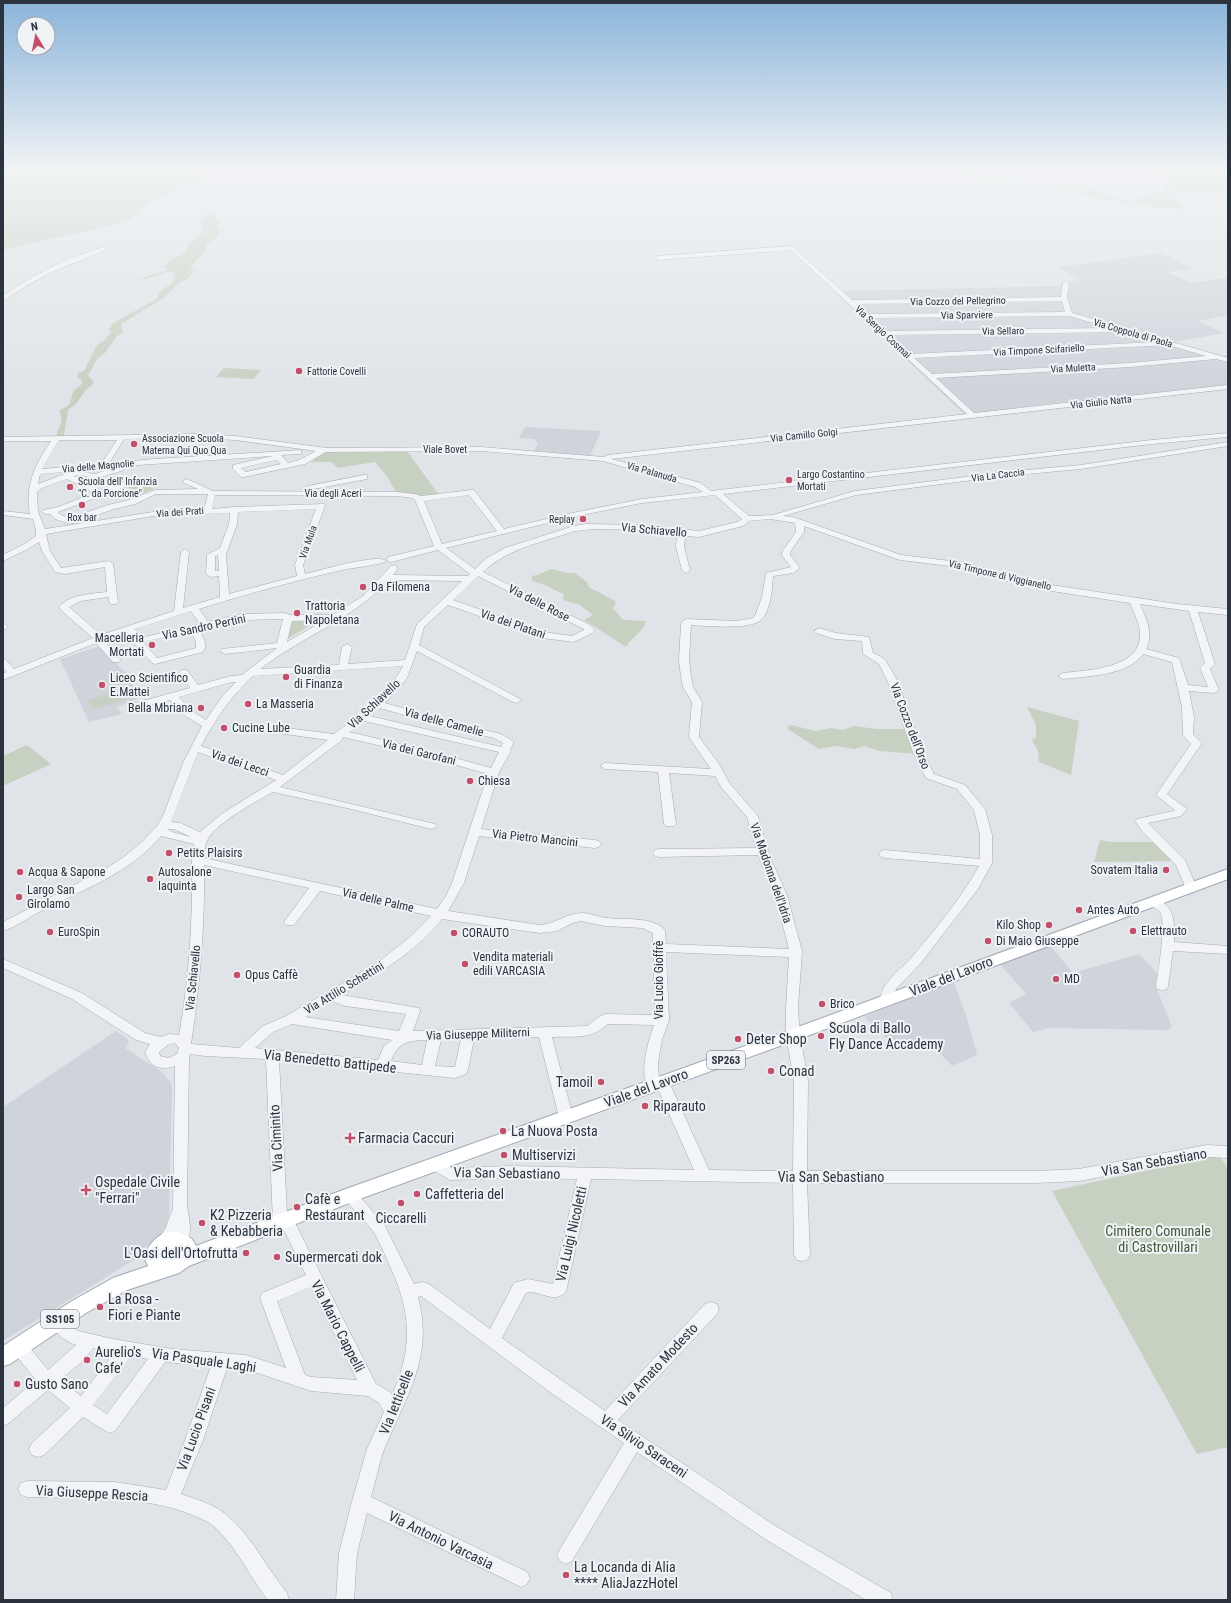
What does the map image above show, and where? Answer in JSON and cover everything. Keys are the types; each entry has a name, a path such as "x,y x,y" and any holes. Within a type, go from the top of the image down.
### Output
{"main road":[{"name":"Viale del Lavoro","path":"11,1352 57,1321 173,1252 223,1244 434,1164 793,1035 1228,874"}],"street":[{"name":"Via Sergio Cosmai","path":"658,258 792,248 973,416"},
{"path":"3,299 23,285 58,267 104,249"},
{"path":"1066,283 1065,299 1069,314"},
{"name":"Via Cozzo del Pellegrino","path":"851,302 1065,299"},
{"name":"Via Sparviere","path":"866,316 1069,314"},
{"name":"Via Coppola di Paola","path":"1069,314 1228,360"},
{"name":"Via Sellaro","path":"884,333 933,332 941,335 971,334 976,332 1123,330"},
{"name":"Via Timpone Scifariello","path":"909,356 1168,343"},
{"name":"Via Muletta","path":"931,376 1130,365 1215,357"},
{"name":"Via Giulio Natta","path":"973,416 1228,387"},
{"name":"Via Camillo Golgi","path":"593,458 973,416"},
{"path":"383,564 438,546 606,508 712,492 1152,442 1228,435"},
{"path":"103,466 122,437"},
{"name":"Viale Bovet","path":"3,439 229,437 296,448 327,450 481,449 593,458"},
{"path":"57,438 43,457 37,472 33,491 35,514 46,551 58,570 65,571 109,564 112,598 80,598 64,607 98,639 116,660"},
{"name":"Via La Caccia","path":"770,517 789,513 810,505 855,493 1004,474 1081,467 1228,444"},
{"path":"282,453 296,450 296,448"},
{"path":"286,465 278,457 236,467 244,475 286,465 308,459 317,453 327,450"},
{"name":"Via delle Magnolie","path":"37,472 129,463 327,450"},
{"path":"303,452 309,454 308,459"},
{"path":"630,467 625,461 628,457 634,454"},
{"name":"Via Palanuda","path":"593,458 613,461 698,485 712,492 747,519"},
{"path":"33,491 39,486 68,476 82,473 90,476 101,475 117,470 129,463"},
{"path":"68,476 100,493"},
{"path":"292,493 364,477"},
{"path":"3,513 35,514 52,511 135,480"},
{"path":"188,481 210,492 208,510"},
{"name":"Via degli Aceri","path":"52,511 65,520 76,520 111,507 132,502 155,492 396,494 415,496 419,499"},
{"path":"474,575 438,546 419,499 471,492 500,532"},
{"name":"Via dei Prati","path":"41,532 153,514 208,510 321,506"},
{"name":"Via Mula","path":"303,578 300,573 300,565 321,506"},
{"path":"226,597 222,555 233,524 234,509"},
{"path":"747,519 770,517 790,519 799,523"},
{"name":"Via Schiavello","path":"173,1252 174,1229 180,1206 182,1076 178,1047 187,1027 198,926 198,844 213,826 227,815 284,779 340,736 378,704 402,678 410,663 420,626 490,560 508,550 574,529 597,526 641,528 699,534 740,524 747,519"},
{"name":"Via Timpone di Viggianello","path":"799,523 900,557 956,563 1046,587 1134,601 1228,612"},
{"name":"Via Madonna dell'Idria","path":"799,523 800,532 786,552 786,555 796,568 792,571 774,572 769,575 767,597 759,617 756,620 736,624 690,621 686,624 684,660 688,687 697,702 694,737 714,764 718,774 733,796 752,816 762,851 781,895 796,953 792,1008 793,1035 801,1081 800,1177 802,1255"},
{"path":"3,558 33,542 38,538 41,532"},
{"path":"681,533 680,547 686,570"},
{"path":"223,550 211,555 210,574 223,573"},
{"path":"3,925 119,866 148,843 162,827 169,814 183,775 208,725 232,691 248,675 284,646 368,597 397,566 422,551"},
{"path":"178,612 185,552"},
{"path":"383,564 398,561 397,566"},
{"path":"3,677 98,639 226,597 359,564 383,564 397,566"},
{"path":"383,564 384,579"},
{"path":"384,579 474,575"},
{"name":"Via delle Rose","path":"474,575 590,630 581,635"},
{"name":"Via dei Platani","path":"446,601 542,634 564,639 574,639 581,635"},
{"path":"1063,676 1130,662 1140,650 1145,637 1142,622 1134,601"},
{"path":"193,607 205,625"},
{"path":"1183,688 1214,690 1205,668 1210,664 1193,609"},
{"name":"Via Sandro Pertini","path":"137,641 241,617 285,616 288,618 333,618"},
{"path":"284,646 288,618"},
{"path":"129,628 137,641 155,661 200,650 202,645 193,628"},
{"name":"Via Cozzo dell'Orso","path":"819,631 835,636 866,639 868,654 879,659 883,663 892,680 918,752 930,776 961,787 979,809 986,835 986,863 970,892 916,961 891,986 887,992 886,1000"},
{"path":"225,651 284,646"},
{"path":"414,646 517,700"},
{"path":"342,667 347,647"},
{"path":"1140,650 1172,657 1176,660 1186,698 1189,729 1188,734 1197,742 1162,795 1181,810 1177,814 1141,821 1146,830 1181,863 1191,888"},
{"path":"3,662 13,672"},
{"path":"138,705 248,675 410,663"},
{"path":"184,672 196,688"},
{"path":"172,696 186,712 208,725"},
{"name":"Via delle Camelie","path":"378,704 453,726 497,736 507,747"},
{"path":"362,717 507,747"},
{"name":"Via dei Garofani","path":"278,730 340,736 426,752 494,772"},
{"name":"Via Attilio Schettini","path":"243,1052 268,1029 291,1019 385,964 416,939 439,914 455,891 494,772 507,747"},
{"name":"Via dei Lecci","path":"196,748 284,779"},
{"path":"605,766 718,774"},
{"path":"663,770 670,824"},
{"path":"271,788 348,805 431,826"},
{"path":"148,843 162,838 174,831 169,814"},
{"name":"Via delle Palme","path":"162,827 163,832 174,831 198,844 211,862 439,914"},
{"name":"Via Pietro Mancini","path":"475,832 595,844"},
{"path":"659,853 762,851"},
{"path":"885,854 933,857 986,863"},
{"path":"290,922 317,886"},
{"path":"1154,902 1164,909 1168,917 1166,966 1162,986"},
{"name":"Via Lucio Gioffrè","path":"439,914 540,929 553,928 568,920 581,917 605,922 643,924 653,927 659,931 662,1020 655,1040 651,1062 658,1084 704,1176"},
{"path":"1167,946 1228,950"},
{"path":"660,948 796,953"},
{"path":"3,963 77,996 141,1037 178,1047"},
{"path":"332,996 345,1001 414,1012 404,1036 389,1049 382,1066"},
{"name":"Via Giuseppe Militerni","path":"291,1019 404,1036 589,1031 605,1019 662,1020"},
{"path":"544,1032 566,1117"},
{"name":"Via Benedetto Battipede","path":"178,1047 205,1051 272,1054 455,1073 461,1070 468,1034"},
{"path":"427,1071 435,1036"},
{"path":"141,1037 152,1052 154,1059 166,1064 182,1076"},
{"path":"152,1052 157,1044 178,1047"},
{"path":"166,1064 175,1062 178,1047"},
{"name":"Via Ciminito","path":"272,1054 283,1220"},
{"name":"Via San Sebastiano","path":"434,1164 450,1174 512,1172 704,1176 1035,1178 1079,1175 1207,1151 1228,1152"},
{"name":"Via Luigi Nicoletti","path":"492,1341 523,1285 529,1284 548,1292 556,1291 560,1286 585,1174"},
{"name":"Via Ietticelle","path":"345,1600 348,1553 361,1501 376,1449 408,1377 415,1346 415,1315 407,1284 380,1230 350,1195"},
{"name":"Via Mario Cappelli","path":"283,1220 315,1278 370,1389"},
{"path":"299,1380 268,1298 315,1278"},
{"name":"Via Silvio Saraceni","path":"409,1292 423,1289 560,1390 771,1533 884,1600"},
{"name":"Via Amato Modesto","path":"606,1421 711,1309"},
{"name":"Via Pasquale Laghi","path":"57,1321 74,1337 127,1349 161,1354 246,1362 311,1384 370,1389"},
{"path":"3,1418 78,1355 90,1340"},
{"path":"38,1449 82,1407 127,1349"},
{"path":"11,1352 82,1407 109,1425 161,1354"},
{"name":"Via Lucio Pisani","path":"171,1498 194,1440 220,1360"},
{"path":"370,1389 384,1397 393,1412"},
{"path":"566,1555 635,1440"},
{"name":"Via Giuseppe Rescia","path":"27,1489 127,1492 171,1498 216,1518 235,1538 280,1600"},
{"name":"Via Antonio Varcasia","path":"361,1501 521,1578"}],"shaded area":[{"path":"1162,253 1193,269 1168,272 1191,283 1228,278 1228,315 1198,321 1224,333 1174,342 1223,356 1228,355 1228,386 965,415 834,291 1062,286 1061,283 1081,280 1058,267"},
{"path":"525,427 601,431 590,456 534,451 538,444 534,439 519,438"},
{"name":"Liceo Scientifico E.Mattei","path":"100,646 126,674 140,698 116,707 122,714 89,722 60,659"},
{"path":"1049,944 1073,973 1139,954 1158,974 1156,987 1172,1027 1168,1030 1049,1028 1033,1032 1009,1003 1026,994 998,962"},
{"path":"953,981 966,1015 977,1055 952,1066 926,1038 895,1046 864,1017"},
{"name":"Ospedale Civile \"Ferrari\"","path":"116,1031 127,1038 129,1042 125,1048 162,1072 171,1083 169,1213 167,1227 162,1234 145,1247 140,1256 3,1341 3,1107"}],"green space":[{"path":"3,243 34,243 3,250"},
{"path":"191,243 210,243 206,245 204,253 190,267 193,268 191,271 196,271 184,281 181,281 162,299 121,324 123,333 117,336 105,353 98,358 88,375 93,381 93,384 85,391 76,404 68,410 64,436 57,436 57,431 60,427 61,421 59,411 69,405 74,390 82,384 82,380 78,378 78,373 84,371 97,345 105,340 111,332 109,330 113,323 155,300 159,296 158,293 172,283 176,274 171,271 141,280 144,277 169,270 164,267 168,261 181,255 187,249"},
{"path":"224,368 261,370 254,379 216,377"},
{"path":"324,451 407,451 439,495 424,497 396,492 387,476 375,462 338,468 331,462 311,462 314,460 312,458"},
{"path":"137,481 154,489 141,494 125,486"},
{"path":"551,569 567,573 575,573 587,582 589,587 615,601 616,603 613,608 623,620 646,621 640,632 626,647 584,620 593,615 580,605 563,600 564,595 561,593 545,585 532,581 532,576"},
{"path":"323,618 285,640 291,620"},
{"path":"122,691 126,700 93,709 88,700"},
{"path":"1027,707 1079,721 1071,775 1039,762 1038,751 1032,740 1036,737 1036,725"},
{"path":"791,725 816,731 831,728 843,730 854,726 877,729 905,729 916,754 879,751 864,746 854,749 837,746 819,749 789,730 787,727"},
{"path":"27,745 51,764 3,786 3,756"},
{"path":"1100,840 1110,842 1153,842 1175,861 1094,862"},
{"name":"Cimitero Comunale di Castrovillari","path":"1219,1155 1228,1169 1228,1447 1197,1454 1052,1191"}],"place":[{"name":"Fattorie Covelli","path":"299,371"},
{"name":"Associazione Scuola Materna Qui Quo Qua","path":"134,444"},
{"name":"Largo Costantino Mortati","path":"789,480"},
{"name":"Scuola dell' Infanzia \"C. da Porcione\"","path":"70,487"},
{"name":"Rox bar","path":"82,505"},
{"name":"Replay","path":"583,519"},
{"name":"Da Filomena","path":"363,587"},
{"name":"Trattoria Napoletana","path":"297,613"},
{"name":"Macelleria Mortati","path":"152,645"},
{"name":"Guardia di Finanza","path":"286,677"},
{"name":"Liceo Scientifico E.Mattei","path":"102,685"},
{"name":"La Masseria","path":"248,704"},
{"name":"Bella Mbriana","path":"201,708"},
{"name":"Cucine Lube","path":"224,728"},
{"name":"Chiesa","path":"470,781"},
{"name":"Petits Plaisirs","path":"169,853"},
{"name":"Sovatem Italia","path":"1166,870"},
{"name":"Acqua & Sapone","path":"20,872"},
{"name":"Autosalone Iaquinta","path":"150,879"},
{"name":"Largo San Girolamo","path":"19,897"},
{"name":"Antes Auto","path":"1079,910"},
{"name":"Kilo Shop","path":"1049,925"},
{"name":"Elettrauto","path":"1133,931"},
{"name":"EuroSpin","path":"50,932"},
{"name":"CORAUTO","path":"454,933"},
{"name":"Di Maio Giuseppe","path":"988,941"},
{"name":"Vendita materiali edili VARCASIA","path":"465,964"},
{"name":"Opus Caffè","path":"237,975"},
{"name":"MD","path":"1056,979"},
{"name":"Brico","path":"822,1004"},
{"name":"Scuola di Ballo Fly Dance Accademy","path":"821,1036"},
{"name":"Deter Shop","path":"738,1039"},
{"name":"Conad","path":"771,1071"},
{"name":"Tamoil","path":"601,1082"},
{"name":"Riparauto","path":"645,1106"},
{"name":"La Nuova Posta","path":"503,1131"},
{"name":"Farmacia Caccuri","path":"350,1138"},
{"name":"Multiservizi","path":"504,1155"},
{"name":"Ospedale Civile \"Ferrari\"","path":"86,1190"},
{"name":"Caffetteria del","path":"417,1194"},
{"name":"Ciccarelli","path":"401,1203"},
{"name":"Cafè e Restaurant","path":"297,1207"},
{"name":"K2 Pizzeria & Kebabberia","path":"202,1223"},
{"name":"L'Oasi dell'Ortofrutta","path":"246,1253"},
{"name":"Supermercati dok","path":"277,1257"},
{"name":"La Rosa - Fiori e Piante","path":"100,1307"},
{"name":"Aurelio's Cafe'","path":"87,1360"},
{"name":"Gusto Sano","path":"17,1384"},
{"name":"La Locanda di Alia **** AliaJazzHotel","path":"566,1575"}]}
